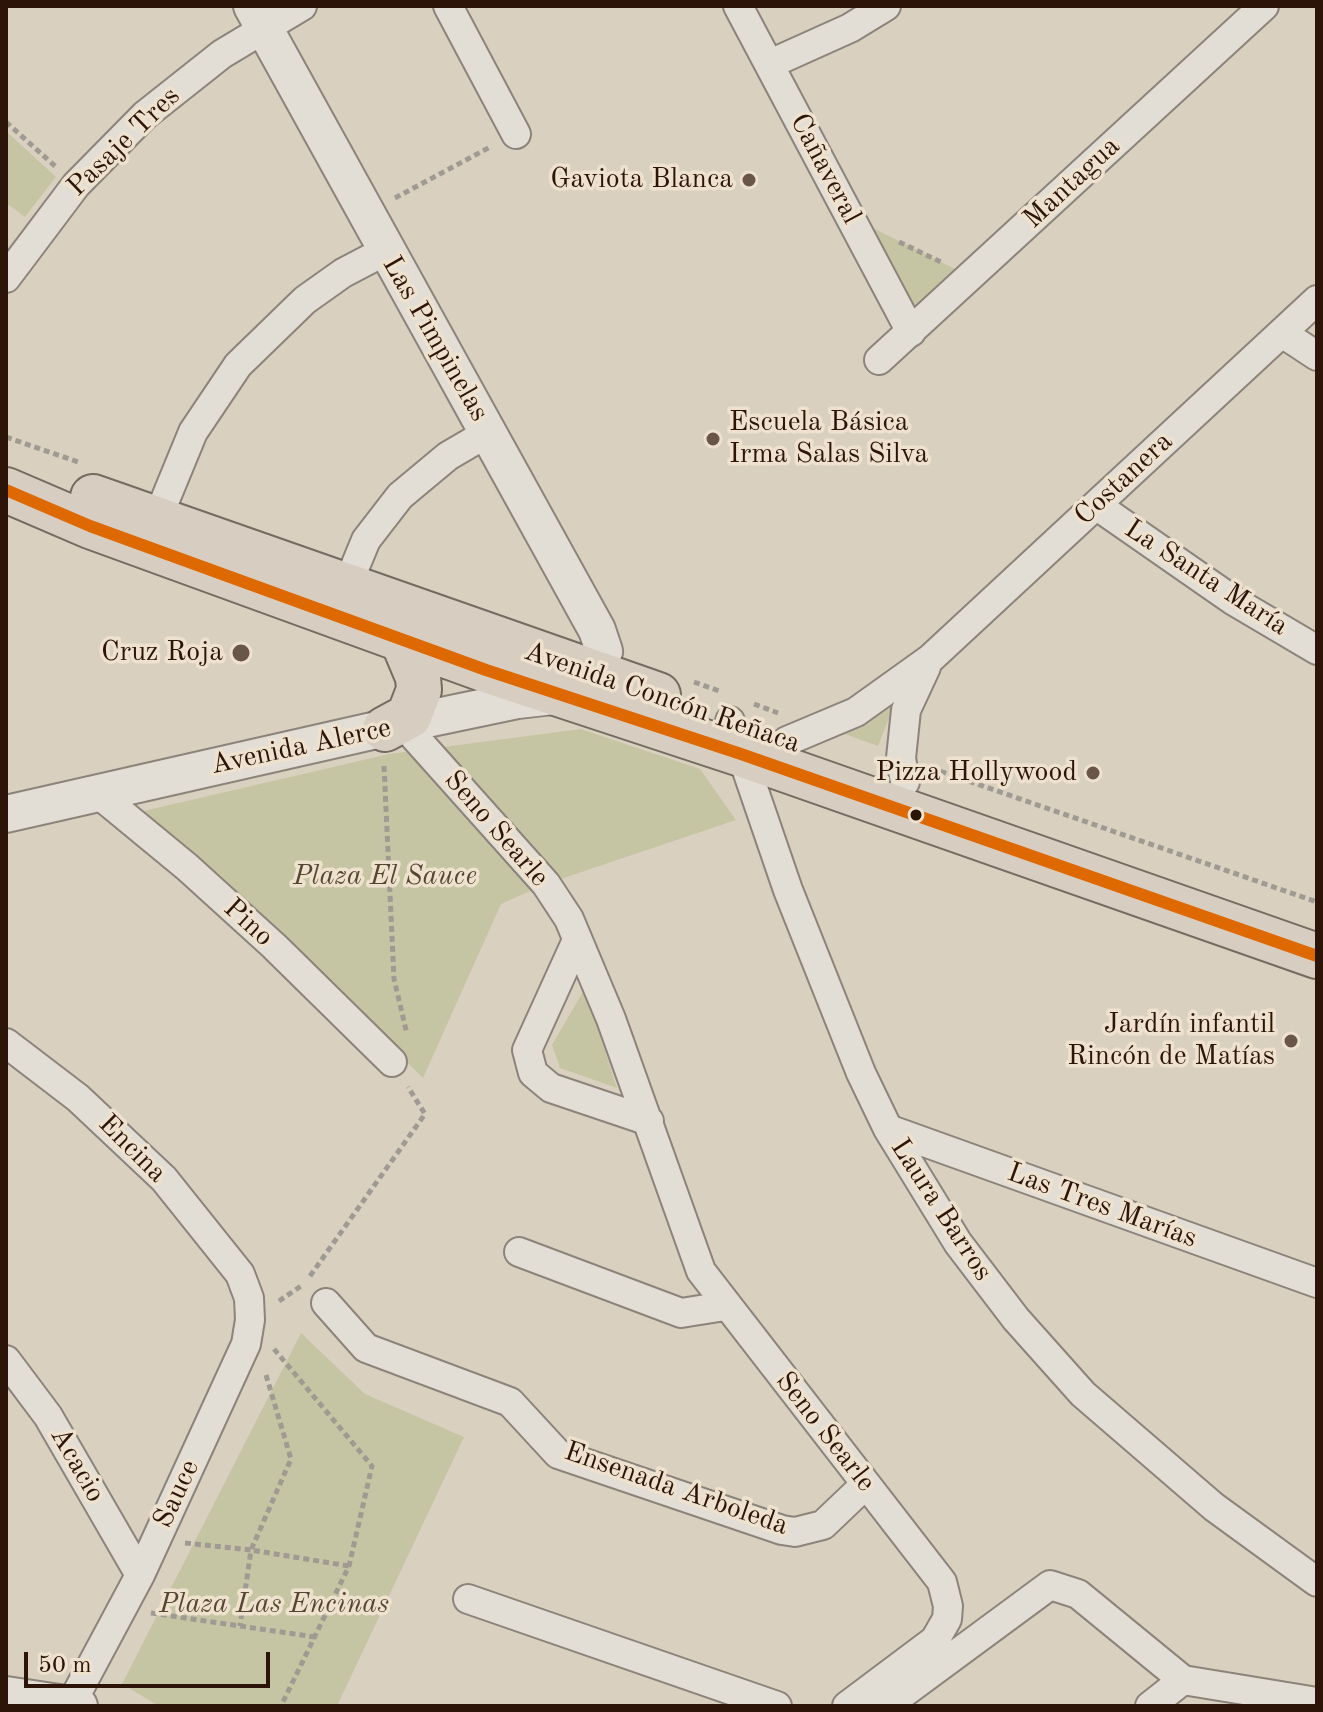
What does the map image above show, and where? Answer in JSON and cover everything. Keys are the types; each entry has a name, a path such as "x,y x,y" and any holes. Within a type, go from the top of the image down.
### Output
{"main road":[{"name":"Avenida Concón Reñaca","path":"6,470 158,517 347,586 575,683 735,738 1317,956"},
{"name":"Avenida Concón Reñaca","path":"6,490 90,526 402,639 575,683"},
{"path":"394,727 409,716 419,690 418,677 402,639"},
{"name":"Avenida Concón Reñaca","path":"735,738 787,741 1317,927"}],"street":[{"name":"Pasaje Tres","path":"6,278 76,185 145,115 257,16 302,6"},
{"path":"448,6 516,134"},
{"name":"Cañaveral","path":"738,6 911,332"},
{"path":"770,64 850,28 886,6"},
{"name":"Mantagua","path":"879,360 1264,6"},
{"name":"Las Pimpinelas","path":"257,16 597,630 604,651 575,683"},
{"path":"158,517 193,432 238,365 305,300 343,273 385,251"},
{"name":"Costanera","path":"787,741 856,712 930,659 1317,300"},
{"path":"1282,333 1317,356"},
{"path":"347,586 366,540 400,496 448,456 489,432"},
{"name":"La Santa María","path":"1096,505 1234,601 1317,650"},
{"name":"Costanera","path":"905,782 901,758 906,710 930,659"},
{"name":"Avenida Alerce","path":"6,814 518,700 575,683"},
{"name":"Seno Searle","path":"394,727 546,884 577,940 649,1121 701,1271 725,1306 942,1582 948,1606 942,1630 935,1640 847,1706"},
{"name":"Laura Barros","path":"735,738 794,904 861,1073 888,1129 958,1243 1016,1319 1083,1394 1214,1507 1317,1582"},
{"name":"Pino","path":"96,792 187,867 274,946 392,1062"},
{"path":"577,940 527,1050 533,1073 551,1088 649,1121"},
{"name":"Encina","path":"6,1043 123,1137 174,1191 240,1274"},
{"name":"Las Tres Marías","path":"888,1129 1317,1283"},
{"path":"519,1252 681,1313 725,1306"},
{"name":"Sauce","path":"68,1705 140,1575 246,1344 250,1320 249,1298 240,1274"},
{"name":"Ensenada Arboleda","path":"326,1303 366,1348 510,1402 558,1454 782,1530 795,1532 823,1525 866,1484"},
{"name":"Acacio","path":"6,1360 48,1416 140,1575"},
{"path":"886,1706 1050,1585 1078,1594 1183,1680 1317,1702"},
{"path":"468,1599 777,1706"},
{"path":"1150,1706 1183,1680"},
{"path":"6,1695 68,1705"}],"path":[{"path":"6,122 76,185"},
{"path":"369,217 414,185 516,134"},
{"path":"851,220 971,277"},
{"path":"250,1320 304,1284 425,1114 392,1062 407,1036 394,979 384,775"},
{"path":"240,1626 251,1550 291,1459 250,1320"},
{"path":"250,1320 372,1466 349,1566 281,1706"},
{"path":"156,1540 251,1550 349,1566"},
{"path":"122,1609 315,1637"}],"green space":[{"path":"6,131 56,177 25,217 6,203"},
{"path":"873,228 957,270 915,309"},
{"path":"895,703 878,746 842,733"},
{"name":"Plaza El Sauce","path":"581,729 700,769 736,820 546,884 501,904 423,1078 285,942 135,813 389,754"},
{"path":"585,988 617,1088 560,1068 552,1045"},
{"name":"Plaza Las Encinas","path":"301,1333 365,1394 464,1437 337,1706 159,1706 122,1684"}],"transit line":[{"path":"6,490 90,526 486,670 741,754 1317,956"}],"place":[{"name":"Gaviota Blanca","path":"749,180"},
{"name":"Escuela Básica Irma Salas Silva","path":"713,439"},
{"name":"Cruz Roja","path":"241,653"},
{"name":"Pizza Hollywood","path":"1093,773"},
{"name":"Jardín infantil Rincón de Matías","path":"1291,1041"}]}
